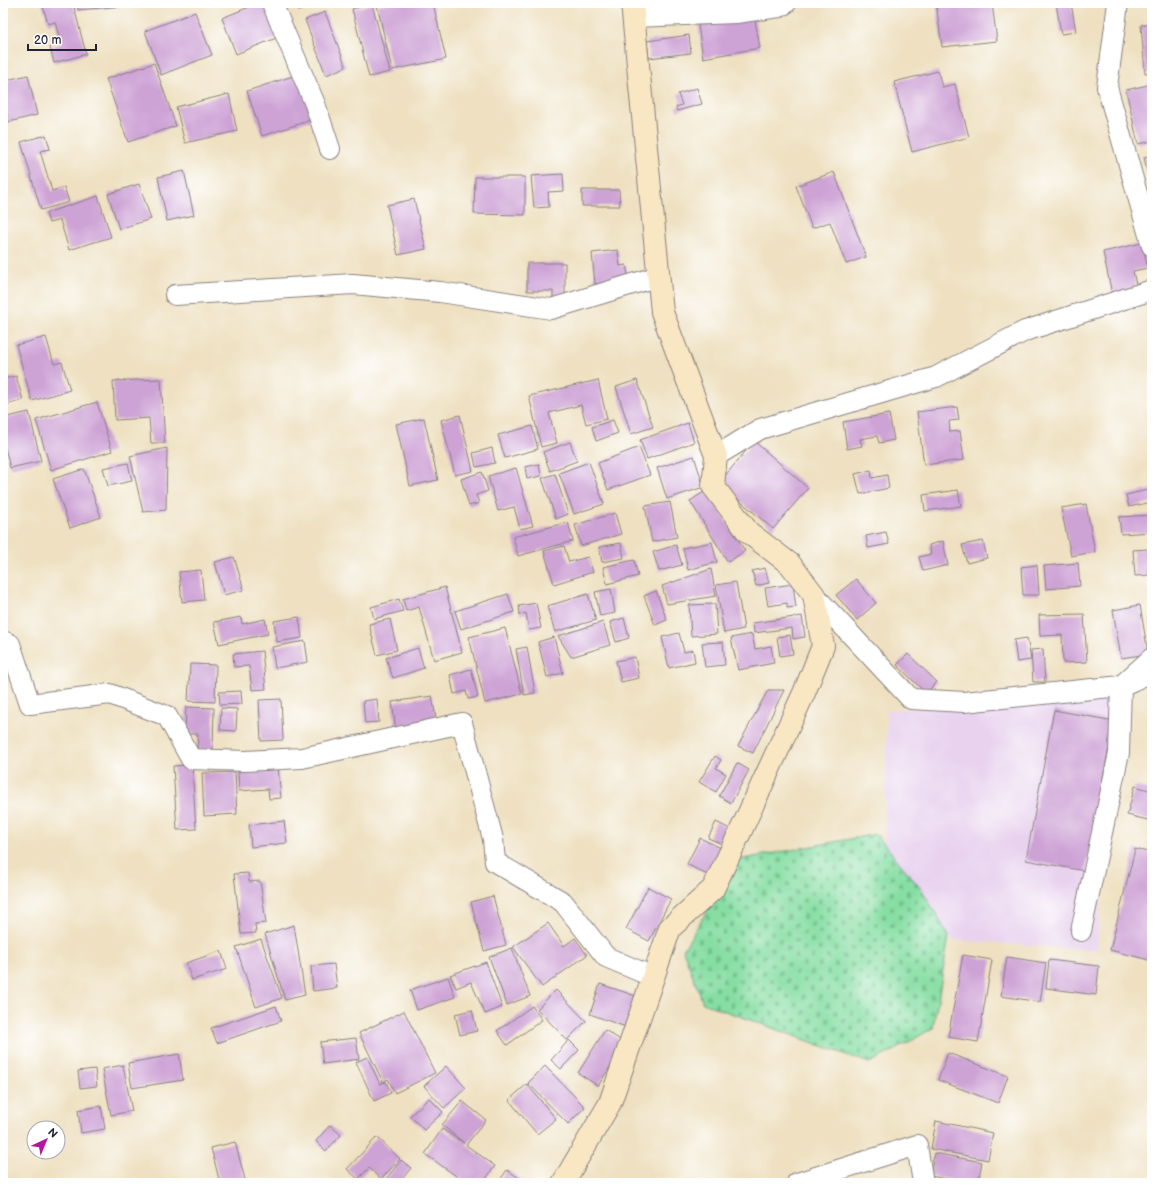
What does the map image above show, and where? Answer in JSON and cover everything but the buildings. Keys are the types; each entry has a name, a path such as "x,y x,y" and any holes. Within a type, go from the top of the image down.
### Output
{"street":[{"path":"272,3 315,104 330,149"},
{"path":"786,3 780,7 736,13 633,10 662,312 716,456 713,486 748,532 790,564 814,595 911,699 964,702 1121,686 1152,672"},
{"path":"1118,3 1106,87 1152,246"},
{"path":"175,295 353,284 440,292 551,309 659,276"},
{"path":"716,456 760,429 936,377 1025,331 1152,290"},
{"path":"563,1183 610,1103 670,928 713,889 804,693 823,646 814,595"},
{"path":"3,641 10,644 30,704 110,694 167,716 191,759 245,761 302,758 462,723 493,839 495,862 563,902 606,957 653,977"},
{"path":"1081,931 1119,753 1121,686 1152,658"},
{"path":"797,1183 917,1145 923,1183"}],"shaded area":[{"path":"1117,696 1097,950 953,940 884,853 887,710"}],"green space":[{"path":"876,834 922,890 949,936 933,1028 869,1063 703,1003 683,950 738,860"}]}
